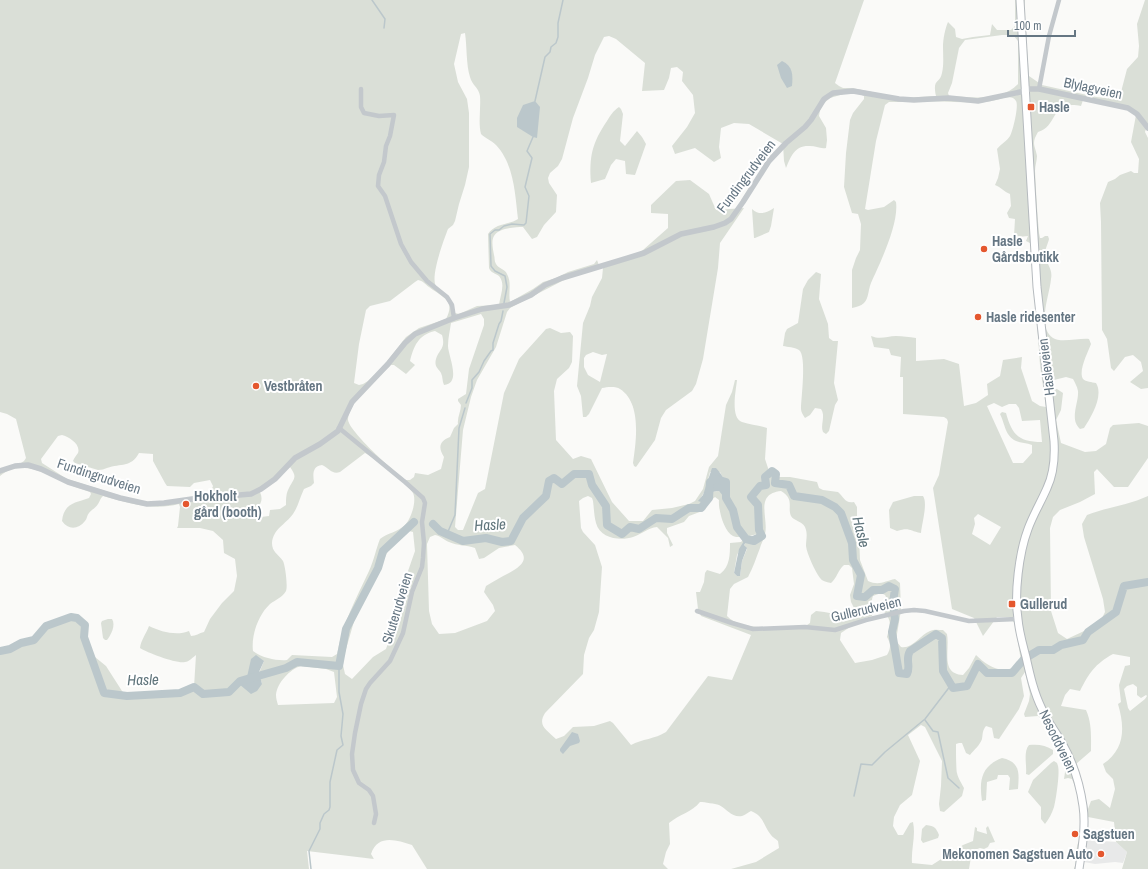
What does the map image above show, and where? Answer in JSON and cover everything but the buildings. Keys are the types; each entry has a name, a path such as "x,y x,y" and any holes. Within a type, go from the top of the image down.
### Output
{"main road":[{"name":"Hasleveien","path":"1020,0 1037,286 1053,430 1054,456 1048,487 1030,523 1026,536 1018,586 1016,602 1026,658"},
{"name":"Nesoddveien","path":"1026,658 1039,702 1046,718 1061,741 1069,758 1082,798 1084,822 1079,869"}],"street":[{"path":"1039,89 1049,36 1059,0"},
{"path":"361,89 361,107 364,113 379,116 394,115 390,136 385,149 384,162 379,175 378,185 385,196 401,244 411,262 423,277 447,297 452,305 454,318"},
{"name":"Blylagveien","path":"1025,90 1039,89 1128,108 1137,114 1148,128"},
{"name":"Fundingrudveien","path":"0,471 16,466 28,465 41,469 68,482 102,493 147,504 164,504 192,499 251,494 275,479 295,458 320,444 340,428 352,402 388,364 409,338 419,332 482,309 509,305 562,278 644,253 681,234 714,228 725,223 730,219 746,198 769,161 811,120 824,99 833,93 853,91 899,99 914,100 949,98 978,101 1025,90"},
{"name":"Skuterudveien","path":"340,428 423,498 425,505 422,521 424,543 422,567 412,592 403,633 390,661 366,689 354,733 352,754 354,773 359,783 369,790 373,796 376,810 374,823"},
{"name":"Gullerudveien","path":"697,611 746,628 805,627 835,630 866,620 904,611 918,610 961,620 976,621 1018,619"}],"shaded area":[{"path":"0,0 864,0 835,83 843,88 852,88 902,98 936,96 935,86 942,73 943,41 948,22 955,29 956,37 962,39 990,35 992,24 997,30 1011,30 1015,26 1015,0 1025,0 1024,7 1029,76 1042,85 1096,97 1114,99 1117,98 1121,92 1127,69 1138,57 1139,46 1137,24 1145,0 1148,0 1148,131 1146,129 1145,132 1148,138 1148,388 1141,389 1130,382 1143,371 1141,362 1133,355 1125,357 1114,371 1111,368 1107,339 1102,330 1100,203 1108,182 1131,171 1138,173 1139,159 1131,142 1136,115 1128,109 1083,100 1081,106 1071,105 1059,110 1049,125 1045,129 1038,132 1034,142 1037,156 1035,171 1039,233 1040,238 1048,236 1049,239 1045,254 1051,270 1050,285 1045,310 1045,326 1048,333 1056,339 1089,339 1091,344 1084,362 1082,376 1084,380 1096,383 1098,388 1098,400 1096,406 1084,428 1080,429 1075,421 1078,396 1077,386 1073,379 1066,377 1054,380 1052,384 1054,389 1057,389 1063,393 1061,410 1056,420 1061,443 1085,452 1096,451 1106,444 1110,428 1113,425 1139,423 1148,426 1148,458 1128,487 1114,487 1097,469 1094,472 1095,494 1060,510 1053,517 1050,528 1051,611 1058,633 1067,639 1099,624 1105,612 1103,599 1084,537 1082,524 1087,515 1133,502 1148,496 1148,869 1122,869 1127,852 1116,842 1114,822 1088,817 1082,869 1074,869 1081,826 1077,794 1072,779 1064,779 1065,759 1061,749 1049,730 1038,716 1025,717 1024,714 1030,694 1025,672 1021,678 1024,696 1019,709 999,739 994,738 992,728 986,726 983,731 981,741 970,755 966,753 962,743 956,744 958,777 964,788 962,796 944,812 940,811 939,804 942,761 925,727 921,725 908,735 920,761 912,795 900,805 894,817 893,826 898,835 903,835 910,823 913,822 914,832 912,863 932,865 963,845 973,841 975,827 977,828 977,831 987,834 986,828 988,826 995,842 990,843 988,847 984,849 980,848 972,851 969,869 731,869 756,862 779,848 778,841 768,831 761,818 751,811 742,816 735,816 719,805 700,802 669,823 670,844 663,864 668,869 427,869 412,845 400,841 388,840 378,843 374,848 371,854 374,859 307,851 309,869 0,869 0,648 10,649 21,643 34,640 46,626 71,617 77,618 85,625 84,637 95,657 106,666 122,691 127,696 180,693 194,687 196,655 185,662 162,658 140,648 142,640 149,626 169,633 189,631 191,636 204,632 210,619 222,603 234,591 237,576 235,559 224,553 223,540 213,531 200,528 177,528 180,507 179,504 160,507 150,506 103,496 82,524 73,528 64,524 62,521 63,515 68,507 89,498 91,494 90,492 33,469 16,468 0,476 0,469 21,463 26,458 16,419 0,412","holes":["465,33 469,72 471,80 480,96 481,134 496,145 507,161 513,180 518,219 498,226 491,230 488,234 489,268 492,272 499,276 502,283 499,305 477,306 459,314 455,313 451,303 436,286 435,281 436,267 441,249 448,229 455,221 469,167 469,113 467,99 458,82 454,64 461,34","1013,35 1018,41 1018,84 1011,90 1003,94 985,97 949,96 948,93 952,83 959,48 965,40","609,36 616,39 645,63 642,91 664,90 671,68 677,67 683,72 682,81 693,95 695,113 687,127 672,146 675,154 695,148 714,162 721,158 719,147 721,128 734,123 749,124 783,144 786,168 797,149 805,146 826,148 826,128 819,116 823,104 830,98 847,93 857,93 864,96 864,99 853,113 850,120 844,187 852,213 858,214 861,224 860,250 852,270 852,308 861,305 867,299 870,286 884,254 895,221 896,202 894,200 884,207 868,210 865,209 876,141 885,105 889,102 980,102 1009,97 1016,101 1016,113 1010,136 997,149 1000,169 995,185 1010,194 1011,206 1007,213 1009,218 1015,219 1014,236 1028,236 1026,241 1030,243 1032,250 1040,365 1046,407 1040,406 1032,401 1021,368 1022,357 1003,360 1000,376 987,384 988,395 976,403 964,406 959,364 944,359 916,361 916,338 904,336 878,338 871,336 874,347 889,349 891,355 901,357 900,377 903,377 903,414 944,417 947,419 948,422 939,475 933,488 952,609 974,618 983,636 997,617 1010,617 1015,624 1021,661 1016,666 1004,670 999,669 984,662 976,655 969,668 963,675 956,674 949,666 948,640 947,634 943,630 930,631 913,644 901,647 897,642 901,610 900,583 895,579 882,583 868,581 860,560 857,507 854,502 847,501 838,492 819,488 817,482 790,477 779,477 769,471 765,459 767,428 742,422 736,415 735,397 737,380 735,380 732,392 726,405 718,456 709,467 703,489 695,501 672,508 652,510 643,521 629,521 612,502 591,459 581,456 573,459 556,440 554,391 557,379 569,368 572,362 573,336 570,332 561,333 550,328 546,329 519,359 504,393 485,489 478,493 463,530 458,530 455,527 463,430 477,380 496,347 507,312 510,308 566,279 600,268 597,260 594,264 543,282 510,302 510,284 508,277 506,272 495,263 492,245 493,238 496,233 507,228 523,227 532,239 537,237 544,225 556,212 557,195 549,183 548,178 550,173 558,166 562,159 573,118 595,55 604,37","418,280 423,282 446,300 449,307 449,313 446,319 419,328 406,337 381,369 368,381 359,385 354,383 359,344 366,310 370,306 390,301","481,314 484,319 484,325 469,369 466,394 458,399 461,405 458,424 454,428 450,437 442,443 440,448 444,457 441,469 428,475 415,473 414,477 410,480 406,480 383,461 355,432 348,419 350,412 353,405 365,390 391,365 394,365 406,374 415,365 410,361 415,346 424,335 435,331 442,335 443,340 443,346 436,359 436,366 441,373 444,385 449,383 452,380 453,368 448,340 451,323","994,403 1002,407 1009,404 1016,404 1019,408 1022,421 1040,420 1042,442 1034,442 1022,439 1018,436 1011,427 1006,413 1002,412 1000,414 1007,433 1012,439 1032,445 1032,453 1023,463 1013,463 987,406","62,435 71,439 78,447 78,453 73,461 75,463 101,470 129,463 133,461 139,453 153,454 153,461 167,486 190,487 194,483 210,480 213,486 210,494 149,503 131,499 67,479 42,463 41,459 58,436","365,453 405,483 410,489 414,496 414,505 411,514 405,525 380,539 371,567 346,621 337,654 332,657 292,655 287,660 261,656 253,651 253,639 256,626 262,614 270,604 283,595 287,589 284,563 273,549 273,538 277,530 295,511 304,489 314,483 313,474 316,467 322,465 335,473 340,472","290,467 294,473 294,479 287,492 286,505 280,509 270,510 269,516 261,517 257,516 262,499 260,492","710,472 720,472 727,486 721,492 710,492 704,500 699,501 705,491","781,491 788,497 791,516 802,523 805,527 808,553 822,580 831,583 844,565 849,565 852,568 854,584 850,595 851,602 855,610 853,618 848,620 840,616 816,611 811,615 810,623 807,625 753,627 743,625 727,616 730,589 734,584 748,577 764,538 766,528 764,508 765,502 773,493","588,496 592,498 593,501 595,520 598,528 606,536 623,539 636,536 657,527 668,538 670,547 673,545 667,533 667,528 684,522 689,516 705,510 709,502 715,497 719,500 722,520 730,534 739,537 741,534 744,534 746,537 757,534 744,545 747,549 742,561 740,576 737,576 734,573 737,555 744,540 741,542 730,543 728,564 726,568 720,574 707,570 700,592 696,592 698,609 701,616 751,635 732,680 708,676 666,732 631,745 610,721 594,726 573,727 564,736 556,739 544,728 542,721 545,713 583,674 584,655 589,638 594,630 599,612 602,567 595,545 581,528 579,501","978,514 1001,527 990,545 972,534 975,524 974,518","409,531 413,532 415,551 400,594 395,623 386,649 373,657 352,679 345,674 343,665 344,656 355,618 389,549","435,535 452,543 475,548 479,559 484,558 499,548 515,545 523,554 523,561 518,567 486,586 484,592 493,605 495,611 487,621 455,633 439,634 432,624 429,611 427,544 430,537","881,593 885,595 887,599 884,609 890,622 887,637 890,644 889,650 887,655 872,660 855,663 840,640 841,633 862,619 872,616 873,596","1113,654 1130,657 1130,665 1125,666 1119,685 1121,702 1118,704 1122,721 1119,745 1116,752 1103,764 1106,772 1113,779 1115,789 1110,808 1099,799 1091,801 1088,809 1076,764 1091,751 1091,730 1089,720 1086,710 1061,706 1065,695 1070,689 1080,691 1086,679 1102,661","264,661 259,673 262,684 240,684","301,666 326,669 334,672 337,697 334,703 278,705 276,696 277,690 281,681 293,670","1133,684 1137,687 1137,695 1141,698 1146,695 1147,696 1130,711 1124,689"]},
{"path":"782,61 788,65 792,71 792,86 787,88 781,78 777,65"},
{"path":"535,101 540,107 537,138 517,127 517,118 523,105"},
{"path":"619,107 623,114 620,141 625,146 637,131 646,144 635,175 626,174 625,161 616,159 611,165 605,179 591,183 591,158 595,143 609,117"},
{"path":"690,180 709,194 716,210 744,208 720,243 718,268 703,359 696,384 692,391 666,410 661,418 655,440 636,467 633,463 636,434 635,413 627,395 616,387 602,388 589,414 586,417 583,417 581,396 577,386 583,323 592,297 602,278 603,268 624,261 643,250 668,228 668,214 651,213 651,205 676,181","holes":["593,352 602,355 607,354 600,382 588,375 584,367 584,358 586,355"]},
{"path":"774,208 769,232 754,238 752,209 763,213"},
{"path":"816,272 821,274 819,299 828,324 829,338 833,341 838,341 834,383 838,400 835,405 829,431 826,434 822,429 823,415 821,409 815,408 810,415 805,418 801,411 803,360 801,354 797,349 783,346 787,329 798,323 803,289 808,280"},
{"path":"712,468 716,468 723,478 727,489 727,497 724,497 719,491 714,492 709,494 704,503 698,501 703,495"},
{"path":"914,496 923,496 925,503 921,533 907,529 897,531 890,528 889,510 893,502"},
{"path":"744,534 746,537 750,537 757,534 760,538 755,542 746,542 744,545 747,548 742,561 740,576 737,576 734,573 739,549 744,541 740,537"},
{"path":"112,619 113,627 109,638 105,640 103,638 101,623 102,621"},
{"path":"256,655 264,661 259,672 262,684 257,691 251,694 239,684 247,677 251,659"},
{"path":"572,732 578,734 580,741 579,743 570,746 563,754 560,749"},
{"path":"1029,745 1048,747 1053,750 1053,754 1029,775 1026,774 1026,751"},
{"path":"1002,758 1013,762 1018,769 1018,789 1009,790 1010,778 1008,775 998,775 997,779 987,782 986,800 982,801 981,781 983,775 990,765"},
{"path":"1054,761 1057,763 1058,769 1057,792 1053,809 1045,824 1041,819 1041,807 1028,792 1033,780"},
{"path":"926,825 935,828 939,835 938,838 923,843 921,840 922,829"},
{"path":"1086,840 1116,842 1127,852 1123,863 1115,862 1095,864 1084,862"}],"waterway":[{"path":"372,0 385,19 384,28"},
{"path":"535,101 545,57 550,52 551,47 556,43 558,37 558,23 563,0"},
{"path":"504,303 507,287 505,276 495,271 491,266 490,234 504,226 512,224 524,225 526,223 529,196 525,187 532,158 527,151 533,137"},
{"path":"466,403 472,388 472,380 493,350 493,343 503,311"},
{"path":"447,534 455,515 459,428 465,408"},
{"name":"Hasle","path":"433,524 440,531 463,541 486,538 502,542 511,541 523,518 546,496 549,481 554,478 562,484 574,474 589,474 592,485 606,506 607,525 622,534 630,527 639,529 656,518 672,519 689,508 701,508 709,498 710,482 716,479 726,482 726,498 733,510 737,527 746,539 754,541 762,536 759,530 758,505 751,497 760,486 766,485 765,477 772,471 776,474 775,483 789,485 794,496 822,500 835,507 841,513 852,543 853,560 861,575 857,596 865,597 873,590 882,590 889,586 895,589 893,602 895,619 892,632 899,673 907,674 908,657 910,651 936,634 942,638 943,671 953,688 967,686 978,664 987,673 1012,673 1024,659 1039,650 1053,650 1061,645 1083,640 1088,632 1116,612 1124,586 1148,582"},
{"name":"Hasle","path":"0,651 34,640 46,626 71,617 77,618 85,625 84,637 104,693 127,696 180,693 194,687 203,694 229,692 240,681 286,668 297,662 339,666 346,629 378,568 383,551 414,522"},
{"name":"Hasle","path":"311,869 309,851 320,829 320,823 324,814 330,807 330,782 337,750 343,745 341,736 343,714 339,692 339,666"},
{"path":"854,796 861,764 872,765 885,752 925,719 951,685"},
{"path":"925,720 933,731 938,732 948,778 959,788"}],"place":[{"name":"Hasle","path":"1031,107"},
{"name":"Hasle Gårdsbutikk","path":"984,249"},
{"name":"Hasle ridesenter","path":"978,317"},
{"name":"Vestbråten","path":"256,386"},
{"name":"Hokholt gård (booth)","path":"186,504"},
{"name":"Gullerud","path":"1012,604"},
{"name":"Sagstuen","path":"1075,834"},
{"name":"Mekonomen Sagstuen Auto","path":"1101,854"}]}
